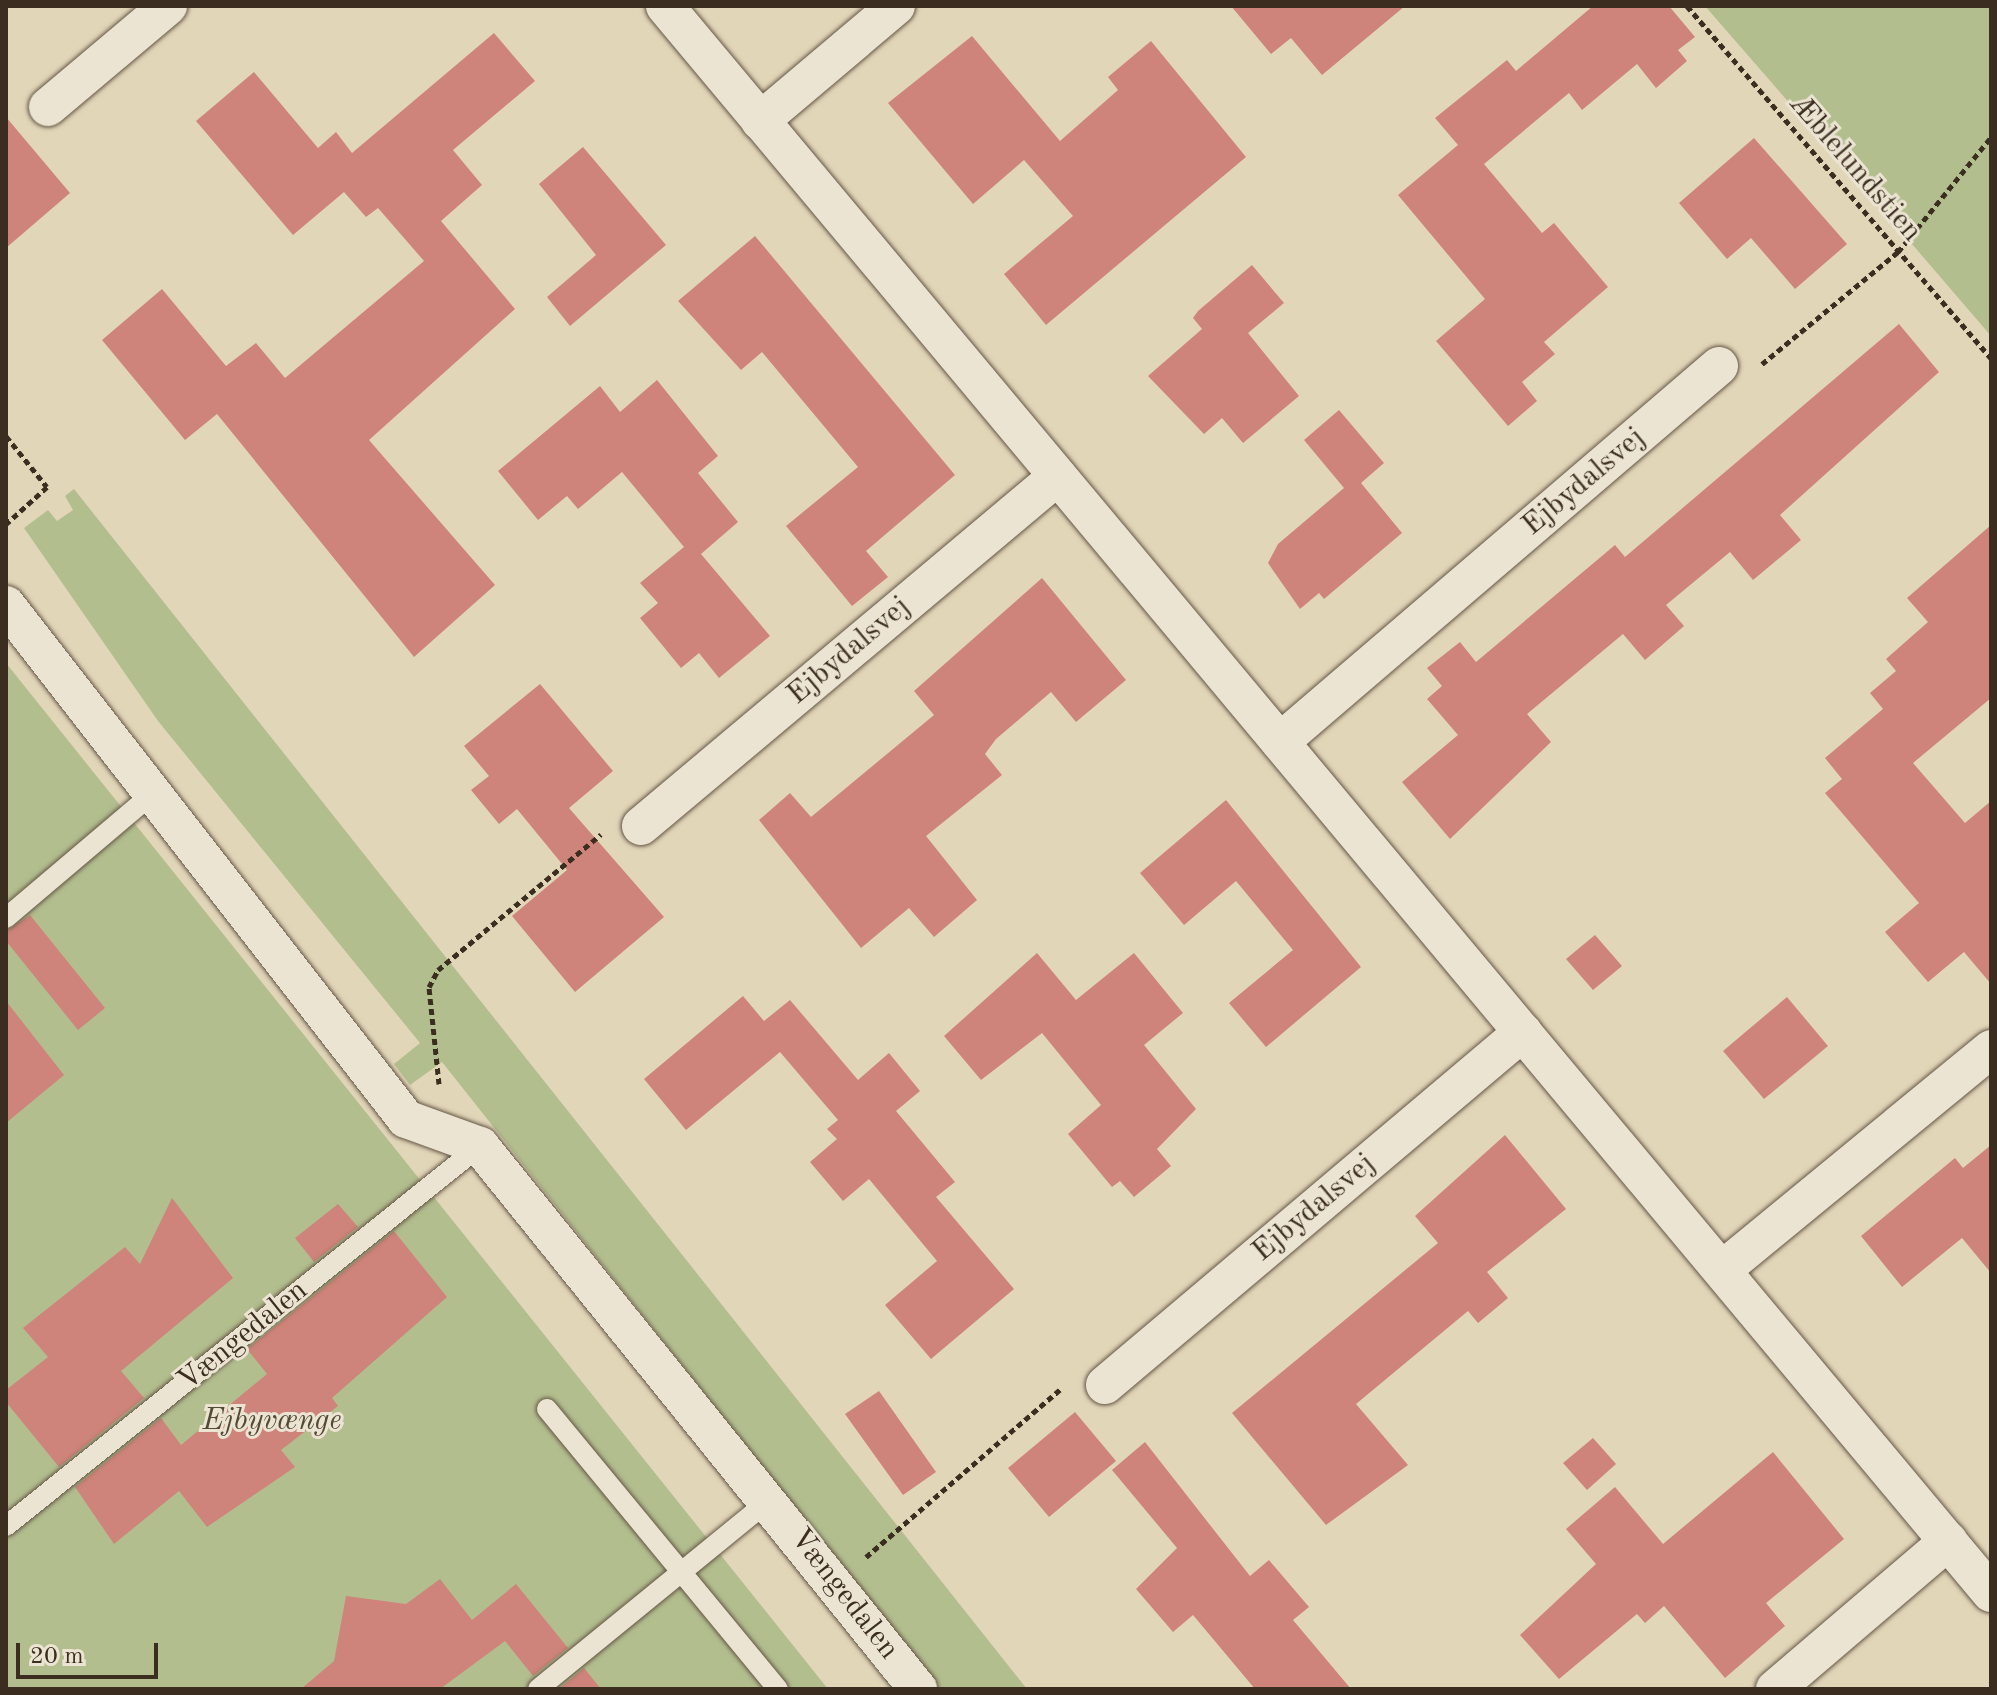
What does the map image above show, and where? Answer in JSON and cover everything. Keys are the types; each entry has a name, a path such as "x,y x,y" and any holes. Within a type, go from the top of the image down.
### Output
{"street":[{"path":"48,107 168,6"},
{"path":"665,6 1991,1593"},
{"path":"760,121 896,6"},
{"name":"Ejbydalsvej","path":"1280,742 1719,366"},
{"name":"Ejbydalsvej","path":"641,826 1058,476"},
{"path":"6,605 406,1119 480,1146"},
{"name":"Ejbydalsvej","path":"1105,1385 1523,1032"},
{"path":"1722,1270 1991,1049"},
{"name":"Vængedalen","path":"480,1146 770,1500 918,1689"},
{"path":"1775,1689 1948,1541"}],"lane":[{"path":"6,918 151,795"},
{"name":"Vængedalen","path":"6,1526 480,1146"},
{"path":"547,1409 778,1689"},
{"name":"Vængedalen","path":"538,1689 770,1500"}],"path":[{"name":"Æblelundstien","path":"1687,6 1991,358"},
{"path":"1719,366 1754,370 1898,252 1991,137"},
{"path":"6,436 47,487 6,524"},
{"path":"435,1130 440,1061 429,987 438,970 600,834 641,826"},
{"path":"899,1528 1075,1377 1105,1385"}],"green space":[{"path":"1705,6 1991,6 1991,336 1918,251"},
{"path":"74,489 1027,1689 939,1689 442,1062 410,1085 394,1064 420,1043 158,721 24,528 48,510 57,521 73,510 65,496"},
{"name":"Ejbyvænge","path":"6,663 828,1689 6,1689"}],"building":[{"path":"1231,6 1405,6 1322,75 1291,38 1271,54"},
{"path":"1593,6 1669,6 1695,37 1678,50 1687,61 1656,88 1637,64 1582,110 1569,93 1484,164 1542,233 1554,223 1608,287 1544,342 1555,354 1522,382 1537,401 1508,426 1436,341 1485,299 1398,195 1458,145 1435,118 1507,60 1516,71"},
{"path":"494,33 535,81 453,150 482,185 441,221 515,309 369,440 495,585 414,657 217,414 185,440 102,340 162,289 226,366 256,343 285,378 424,261 378,208 366,217 344,192 293,235 196,121 254,72 318,148 336,132 352,153"},
{"path":"972,36 1060,141 1118,90 1108,77 1151,41 1246,157 1046,325 1004,274 1073,216 1024,160 973,204 888,103"},
{"path":"6,117 70,193 6,248"},
{"path":"1754,138 1847,244 1795,289 1751,238 1727,259 1679,203"},
{"path":"583,147 666,245 570,326 547,297 596,255 539,184"},
{"path":"755,236 955,475 866,551 888,577 852,606 786,526 858,467 762,352 741,370 678,301"},
{"path":"1252,265 1284,303 1248,333 1299,396 1243,443 1222,418 1204,434 1148,376 1202,329 1193,318 1198,311"},
{"path":"1899,324 1939,372 1780,515 1801,540 1753,580 1730,552 1666,605 1684,626 1645,660 1623,634 1527,714 1551,742 1450,839 1402,782 1458,735 1427,699 1442,686 1427,668 1460,642 1476,662 1615,545 1625,557"},
{"path":"657,380 718,456 698,473 738,522 701,554 770,636 719,678 699,653 681,668 640,618 658,603 640,583 684,547 622,472 578,509 567,496 538,520 498,471 600,386 620,412"},
{"path":"1339,410 1384,463 1361,483 1402,533 1324,599 1319,593 1300,609 1268,563 1278,544 1344,488 1304,440"},
{"path":"1991,525 1991,698 1913,763 1965,823 1991,801 1991,984 1964,952 1928,982 1885,932 1919,903 1825,793 1842,779 1825,758 1883,709 1870,693 1896,671 1886,659 1928,622 1907,598"},
{"path":"1042,578 1126,680 1076,722 1051,692 996,739 985,754 1002,775 926,836 977,900 934,937 909,908 861,948 759,820 790,793 811,817 934,715 914,691"},
{"path":"540,684 613,771 569,808 664,917 575,992 512,916 567,870 517,809 499,824 471,790 489,776 464,746"},
{"path":"1226,800 1361,967 1266,1047 1229,1003 1293,950 1236,881 1184,925 1140,873"},
{"path":"30,915 105,1008 78,1030 6,941 6,931"},
{"path":"1595,935 1622,966 1593,990 1566,959"},
{"path":"1037,953 1076,1000 1134,953 1183,1013 1144,1045 1196,1109 1157,1149 1171,1166 1134,1197 1120,1181 1112,1187 1068,1134 1101,1105 1042,1033 981,1080 944,1036"},
{"path":"743,996 764,1021 790,1000 858,1080 889,1053 920,1091 896,1111 955,1182 936,1197 1014,1289 931,1359 885,1305 937,1261 869,1179 843,1201 810,1162 837,1139 827,1129 838,1120 780,1052 686,1130 644,1079"},
{"path":"1787,997 1828,1046 1764,1099 1723,1051"},
{"path":"6,1001 64,1075 6,1123"},
{"path":"1505,1135 1566,1209 1487,1272 1508,1298 1478,1323 1468,1311 1356,1404 1408,1465 1326,1525 1232,1413 1438,1243 1415,1216"},
{"path":"1991,1145 1991,1273 1962,1238 1902,1287 1861,1236 1955,1158 1963,1168"},
{"path":"172,1198 233,1278 121,1371 144,1398 59,1467 6,1402 6,1390 48,1357 23,1328 125,1247 140,1264"},
{"path":"338,1204 358,1227 314,1262 295,1238"},
{"path":"394,1231 447,1297 332,1398 338,1406 281,1450 295,1467 207,1527 179,1491 114,1544 75,1487 161,1418 181,1445 267,1374 247,1349"},
{"path":"879,1391 936,1472 903,1495 845,1414"},
{"path":"1075,1412 1116,1461 1049,1517 1008,1468"},
{"path":"1593,1438 1616,1464 1587,1490 1563,1463"},
{"path":"1145,1442 1250,1576 1269,1560 1309,1607 1293,1620 1351,1689 1255,1689 1193,1615 1173,1632 1136,1589 1177,1548 1112,1470"},
{"path":"1773,1452 1844,1539 1766,1603 1785,1626 1725,1678 1664,1606 1645,1623 1637,1614 1559,1679 1520,1635 1596,1564 1566,1529 1615,1487 1663,1544"},
{"path":"440,1579 472,1620 516,1584 568,1648 533,1676 505,1641 440,1689 301,1689 334,1661 346,1596 406,1604"},
{"path":"584,1668 601,1689 559,1689"}]}
